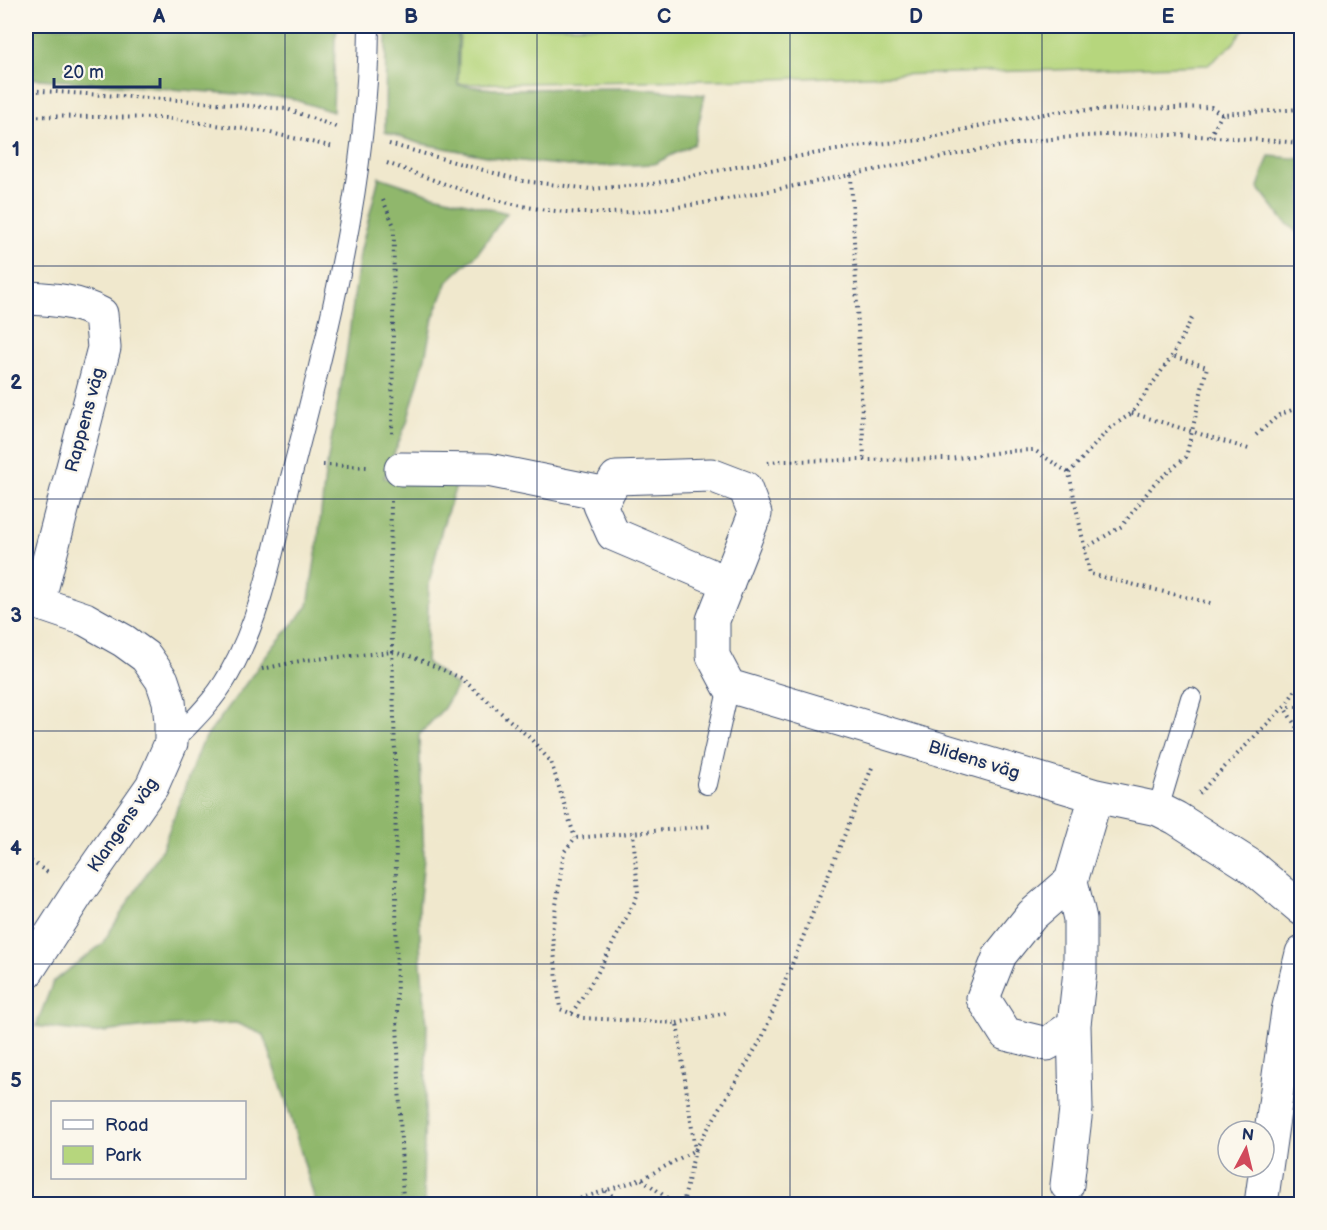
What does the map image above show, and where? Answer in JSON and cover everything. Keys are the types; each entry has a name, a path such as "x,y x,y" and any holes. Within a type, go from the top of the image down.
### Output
{"street":[{"name":"Rappens väg","path":"26,298 62,300 88,307 101,314 104,329 104,348 32,600"},
{"path":"396,469 488,470 607,494"},
{"path":"728,583 612,534 600,505 616,478 711,475 745,488 755,514 728,583 713,620 713,656 729,686"},
{"name":"Klangens väg","path":"26,973 79,891 152,786 171,743 169,701 162,680 146,657 124,641 85,619 32,600"},
{"name":"Blidens väg","path":"729,686 1096,796 1167,813 1248,864 1302,909"},
{"path":"1067,1185 1076,1109 1074,1024 1080,971 1080,919 1071,881 1096,796"},
{"path":"1071,881 1032,915 1000,955 983,998 1006,1034 1047,1044 1074,1024"},
{"path":"1261,1204 1288,1011 1302,953"}],"lane":[{"path":"171,743 209,702 229,675 246,640 256,610 295,464 343,260 362,145 369,26"},
{"path":"707,784 729,686"},
{"path":"1167,813 1191,698"}],"path":[{"path":"26,90 179,99 286,109 466,192 546,210 602,214 678,208 1024,143 1107,135 1210,136 1302,142"},
{"path":"26,116 165,118 362,145 523,181 591,189 652,184 854,146 921,140 983,125 1061,111 1138,107 1211,107 1222,114 1302,109"},
{"path":"1210,136 1222,114"},
{"path":"362,145 394,226 396,469 390,570 397,1018 403,1204"},
{"path":"851,175 864,459"},
{"path":"1069,473 1110,428 1132,413 1172,356 1192,318"},
{"path":"1084,549 1122,526 1154,484 1186,457 1207,368 1172,356"},
{"path":"1256,435 1279,416 1302,406"},
{"path":"1132,413 1252,450"},
{"path":"767,463 864,459 950,459 1034,450 1069,473 1090,574 1214,604"},
{"path":"295,464 396,469"},
{"path":"229,675 305,660 393,652 414,657 461,678 530,738 551,762 575,838"},
{"path":"1167,813 1284,707 1302,681"},
{"path":"1284,707 1302,707"},
{"path":"1284,707 1302,736"},
{"path":"684,1204 695,1150 762,1038 886,733"},
{"path":"710,826 575,838 564,852 552,932 560,1009 583,1018 677,1023 726,1013"},
{"path":"572,1013 598,972 638,893 633,832"},
{"path":"677,1023 695,1150"},
{"path":"563,1204 642,1179 695,1150"},
{"path":"642,1179 675,1204"},
{"path":"605,1191 623,1204"}],"green space":[{"path":"26,26 338,26 335,39 333,112 289,98 26,78"},
{"path":"386,26 458,26 458,85 494,89 635,88 705,95 694,144 654,164 579,167 502,159 418,143 385,132"},
{"path":"460,26 1246,26 1233,44 1208,65 769,79 458,84"},
{"path":"1269,156 1301,159 1301,236 1282,219 1258,187"},
{"path":"379,177 430,194 507,213 477,254 448,281 433,318 425,358 407,422 384,478 424,483 457,483 442,528 429,584 426,662 457,686 444,708 419,735 424,858 419,907 421,965 427,1024 423,1184 426,1204 316,1204 264,1035 236,1023 149,1027 93,1033 36,1026 53,982 102,944 162,849 201,744 273,647 308,606 325,475 346,356 360,253"}]}
